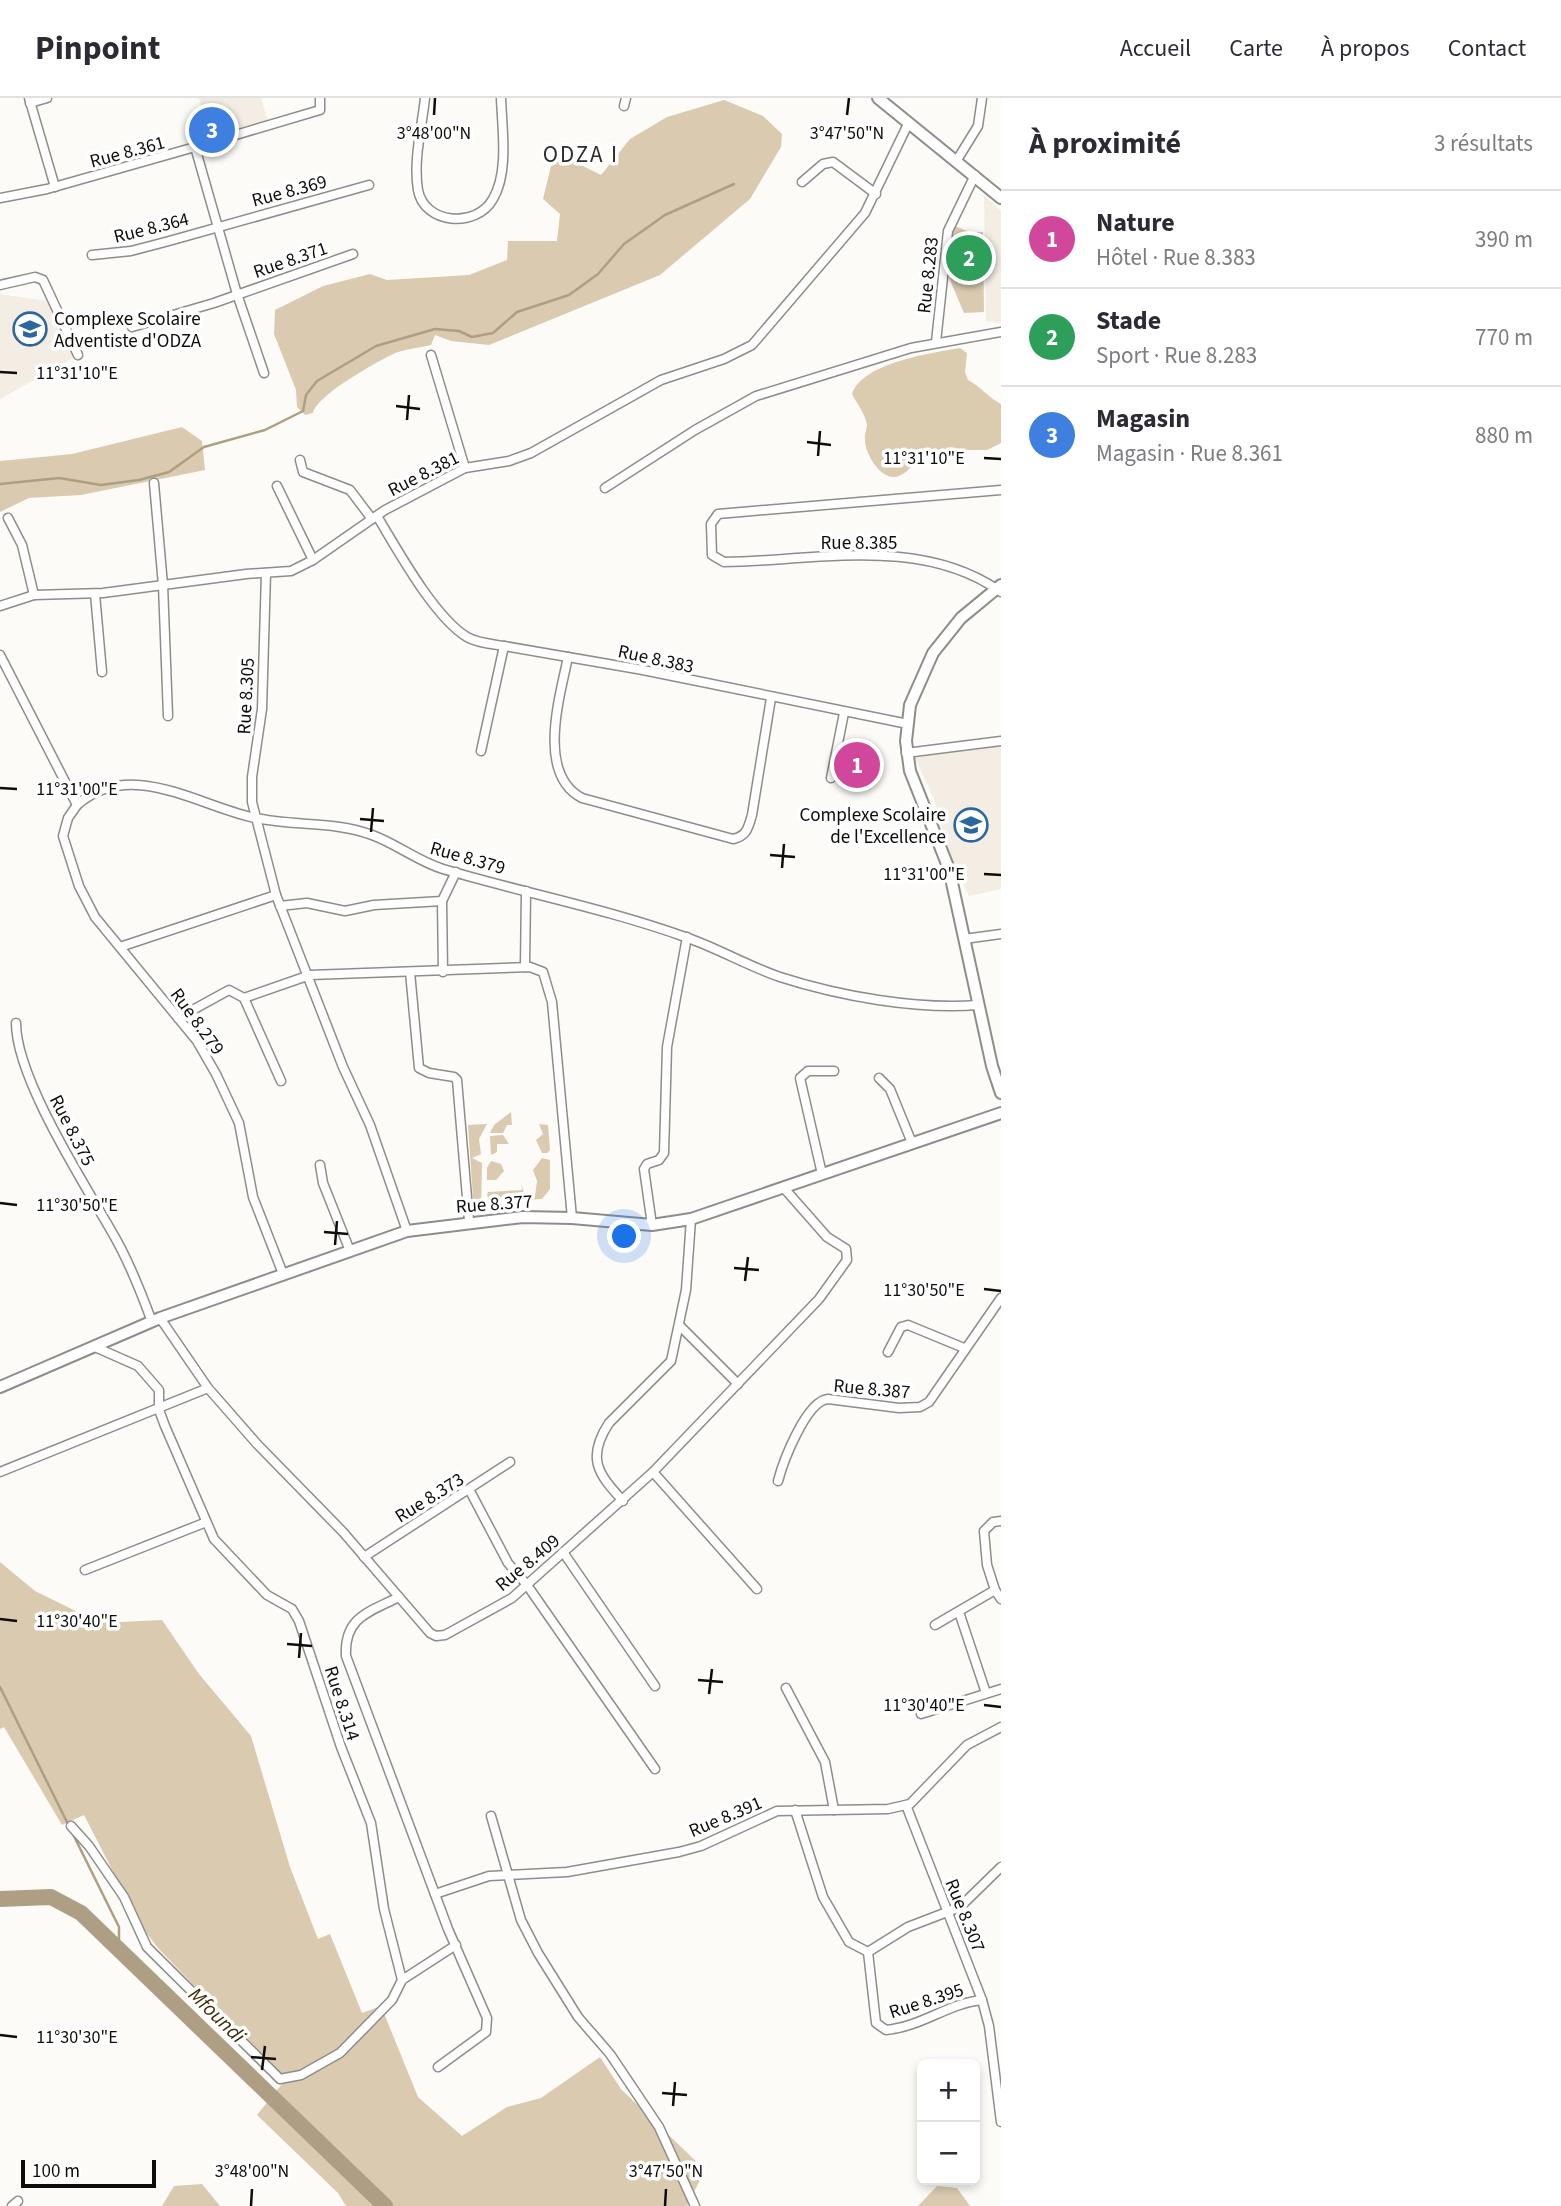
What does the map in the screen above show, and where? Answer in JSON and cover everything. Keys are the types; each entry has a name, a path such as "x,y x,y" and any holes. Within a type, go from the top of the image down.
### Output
{"street":[{"path":"47,98 30,100 55,187"},
{"path":"195,147 320,110 323,104 320,98"},
{"path":"425,98 418,190 424,207 436,216 453,219 477,214 493,199 501,172 501,98"},
{"path":"878,98 1001,198"},
{"path":"957,160 978,126 982,98"},
{"name":"Rue 8.381","path":"34,596 95,594 291,571 313,560 374,517 465,468 509,461 531,453 661,380 746,349 865,213 909,122"},
{"name":"Rue 8.361","path":"0,198 55,187 195,147 237,294 264,373"},
{"path":"802,182 823,164 833,162 876,194"},
{"name":"Rue 8.283","path":"936,342 948,231 975,175"},
{"name":"Rue 8.369","path":"217,226 369,185"},
{"name":"Rue 8.364","path":"92,256 131,251 217,226"},
{"name":"Rue 8.371","path":"132,327 353,254"},
{"path":"0,285 35,277 43,280 78,355"},
{"path":"605,488 695,430 757,396 936,342 1001,332"},
{"path":"431,355 465,468"},
{"name":"Rue 8.383","path":"300,460 303,472 350,490 374,517 404,561 458,630 472,640 908,724"},
{"path":"153,483 163,585 168,716"},
{"path":"277,486 313,560"},
{"name":"Rue 8.385","path":"999,589 943,566 901,556 716,561 712,555 711,524 718,514 1001,490"},
{"path":"0,606 34,596 22,545 8,517"},
{"name":"Rue 8.305","path":"266,573 260,728 251,791 256,818 276,895 310,975 407,1231"},
{"path":"999,589 961,618 933,653 916,687 908,724 906,753 910,771 949,869 978,1005 997,1065 1001,1093"},
{"path":"95,594 102,672"},
{"path":"481,751 504,646"},
{"path":"0,655 77,805"},
{"path":"568,657 554,734 559,765 568,789 582,798 733,839 743,837 748,831 771,698"},
{"path":"831,778 844,713"},
{"path":"906,753 1001,741"},
{"name":"Rue 8.379","path":"77,805 101,790 131,784 167,790 256,818 322,823 345,828 372,835 421,861 687,937 798,982 915,1004 978,1005"},
{"name":"Rue 8.279","path":"77,805 63,828 64,845 90,909 197,1041 239,1123 253,1197 283,1274"},
{"path":"443,972 442,901 456,872"},
{"path":"524,967 526,891"},
{"path":"120,947 276,895"},
{"path":"281,906 307,903 345,911 374,905 442,901"},
{"path":"964,939 1001,934"},
{"path":"652,1224 644,1169 647,1164 659,1160 664,1153 667,1047 687,937"},
{"path":"244,998 310,975 524,967 544,972 549,984 572,1218"},
{"path":"410,972 419,1068 457,1080 469,1221"},
{"path":"178,1018 229,990 244,998 281,1082"},
{"name":"Rue 8.375","path":"16,1023 21,1057 31,1080 156,1320"},
{"path":"822,1174 800,1078 808,1070 834,1070"},
{"path":"879,1078 890,1089 912,1143"},
{"name":"Rue 8.377","path":"0,1387 156,1320 407,1231 469,1221 572,1218 652,1224 691,1219 1001,1113"},
{"path":"320,1165 323,1183 350,1251"},
{"name":"Rue 8.409","path":"156,1320 208,1388 436,1636 504,1603 527,1585 653,1472 800,1321 847,1260 846,1249 827,1237 783,1187"},
{"path":"623,1501 596,1466 601,1435 609,1423 666,1368 674,1354 690,1254 691,1219"},
{"name":"Rue 8.387","path":"778,1482 794,1439 822,1399 888,1407 920,1407 937,1392 964,1348 1001,1298"},
{"path":"888,1352 901,1327 908,1325 964,1348"},
{"path":"680,1326 737,1384"},
{"name":"Rue 8.314","path":"95,1347 138,1366 159,1390 159,1410 204,1523 237,1565 267,1595 292,1609 299,1621 341,1747 372,1823 384,1909 402,1980"},
{"path":"0,1472 208,1388"},
{"name":"Rue 8.373","path":"364,1557 470,1491 510,1462"},
{"path":"653,1472 757,1589"},
{"path":"470,1491 508,1563 527,1585 655,1769"},
{"path":"1001,1521 993,1522 984,1531 987,1565 995,1590 1001,1598"},
{"path":"85,1570 204,1523"},
{"path":"563,1552 655,1686"},
{"path":"935,1625 995,1590"},
{"path":"399,1597 356,1619 345,1640 346,1656 435,1894 486,2018 486,2032 438,2067"},
{"path":"959,1612 986,1693"},
{"path":"786,1688 825,1762 834,1810"},
{"path":"921,1714 1001,1689"},
{"path":"906,1805 921,1795 951,1759 967,1745 1001,1727"},
{"name":"Rue 8.391","path":"435,1894 480,1879 601,1867 679,1852 701,1846 762,1816 795,1810 888,1810 906,1805"},
{"name":"Rue 8.307","path":"906,1805 982,2000 989,2026 1001,2122"},
{"path":"795,1810 823,1897 849,1942 868,1952 908,1927 949,1914 974,1896 1001,1867"},
{"path":"491,1816 521,1920 552,1979 578,2017 610,2054 659,2127 695,2206"},
{"path":"71,1826 89,1846 124,1897 146,1947 280,2079 300,2075 340,2053 393,2000 402,1980 456,1945"},
{"name":"Rue 8.395","path":"868,1952 876,2023 886,2030 919,2022 969,2001 982,2000"}],"shaded area":[{"path":"199,98 261,98 269,125 212,142"},
{"path":"724,100 763,116 782,134 781,147 750,199 660,275 489,345 451,341 435,335 431,345 393,354 373,364 325,397 313,413 305,415 297,407 296,390 274,334 275,310 323,286 370,274 387,280 469,275 507,260 508,241 557,241 560,214 543,199 551,166 563,156 601,175 630,139 667,117"},
{"path":"984,195 1001,211 1001,323 986,321"},
{"path":"953,225 969,232 983,232 984,312 964,313 947,273"},
{"name":"Complexe Scolaire Adventiste d'ODZA","path":"0,294 47,301 75,357 0,399"},
{"path":"960,348 967,353 965,372 968,380 1001,404 1001,443 987,450 928,450 899,476 893,477 881,472 868,453 865,438 867,424 852,394 858,383 869,374 899,361"},
{"path":"182,427 202,441 205,470 81,495 29,498 0,512 0,461 72,454"},
{"name":"Complexe Scolaire de l'Excellence","path":"1001,745 1001,889 969,896 950,856 934,799 915,758"},
{"path":"511,1112 512,1125 507,1125 503,1133 490,1133 494,1125"},
{"path":"487,1124 479,1139 481,1154 472,1158 482,1163 481,1211 474,1213 468,1125"},
{"path":"539,1124 548,1125 550,1150 547,1153 542,1153 536,1140 543,1134"},
{"path":"503,1135 509,1144 497,1144 497,1152 491,1155 490,1136"},
{"path":"542,1158 550,1160 550,1189 542,1199 524,1200 521,1183 525,1196 535,1196 537,1181 533,1170"},
{"path":"491,1161 501,1164 504,1171 496,1180 487,1180 487,1168"},
{"path":"523,1190 522,1200 493,1201 487,1196 488,1192"},
{"path":"0,1562 35,1591 100,1623 162,1620 199,1674 251,1736 290,1867 318,1939 330,1934 362,2013 381,2006 418,2097 462,2136 507,2107 541,2098 600,2057 621,2089 705,2170 687,2206 346,2206 338,2193 257,2115 285,2080 158,1948 141,1926 84,1815 62,1825 4,1727 0,1729"},
{"path":"202,2184 220,2206 162,2206 174,2186"},
{"path":"937,2186 957,2188 970,2206 918,2206"}],"waterway":[{"path":"0,484 59,478 101,485 139,480 169,472 204,447 265,430 303,411 306,395 317,381 376,346 435,329 459,331 472,337 493,333 517,312 569,295 598,274 624,244 665,215 734,184"},
{"path":"0,1687 119,1927 119,1949"},
{"name":"Mfoundi","path":"0,1899 51,1897 81,1913 385,2206"}],"place":[{"name":"Magasin","path":"212,130"},
{"name":"Stade","path":"969,258"},
{"name":"Complexe Scolaire Adventiste d'ODZA","path":"30,329"},
{"name":"Nature","path":"857,765"},
{"name":"Complexe Scolaire de l'Excellence","path":"971,825"}],"district":[{"name":"ODZA I","path":"581,154"}]}
